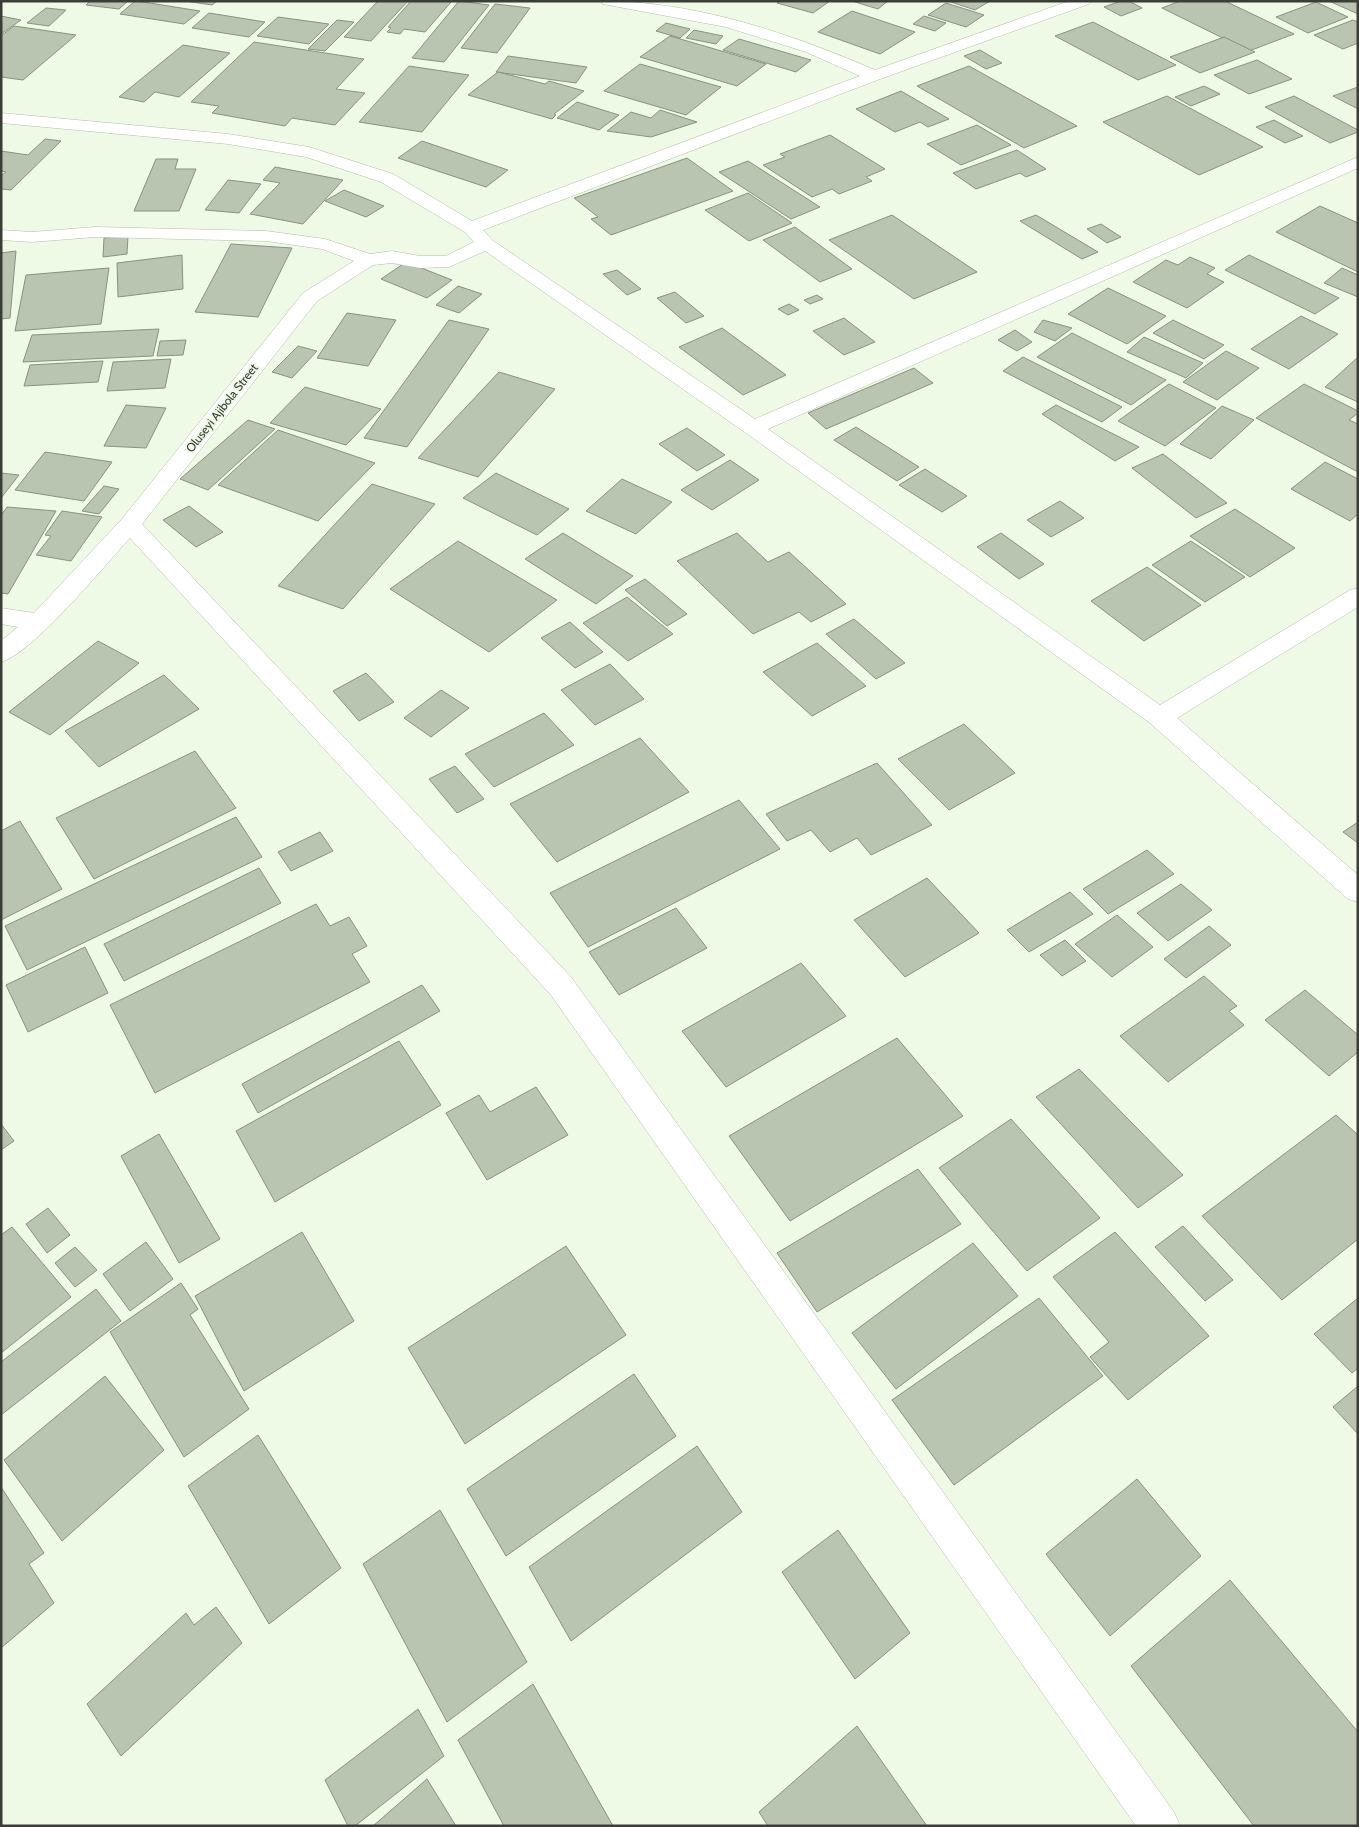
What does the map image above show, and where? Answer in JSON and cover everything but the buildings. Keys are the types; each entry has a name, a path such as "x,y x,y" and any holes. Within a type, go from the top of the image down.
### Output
{"street":[{"path":"608,1 729,23 812,49 874,76"},
{"path":"471,228 874,76 1084,1"},
{"path":"1,118 228,139 309,152 387,178 471,228 486,244 754,428 1159,717 1358,891"},
{"path":"754,428 1358,162"},
{"path":"1,234 32,238 95,232 266,236 325,244 368,260"},
{"name":"Oluseyi Ajibola Street","path":"1,654 39,622 130,524 310,297 368,260 392,258 420,262 449,261 486,244"},
{"path":"130,524 561,986 1160,1826"},
{"path":"1159,717 1358,596"},
{"path":"1,616 39,622"}]}
